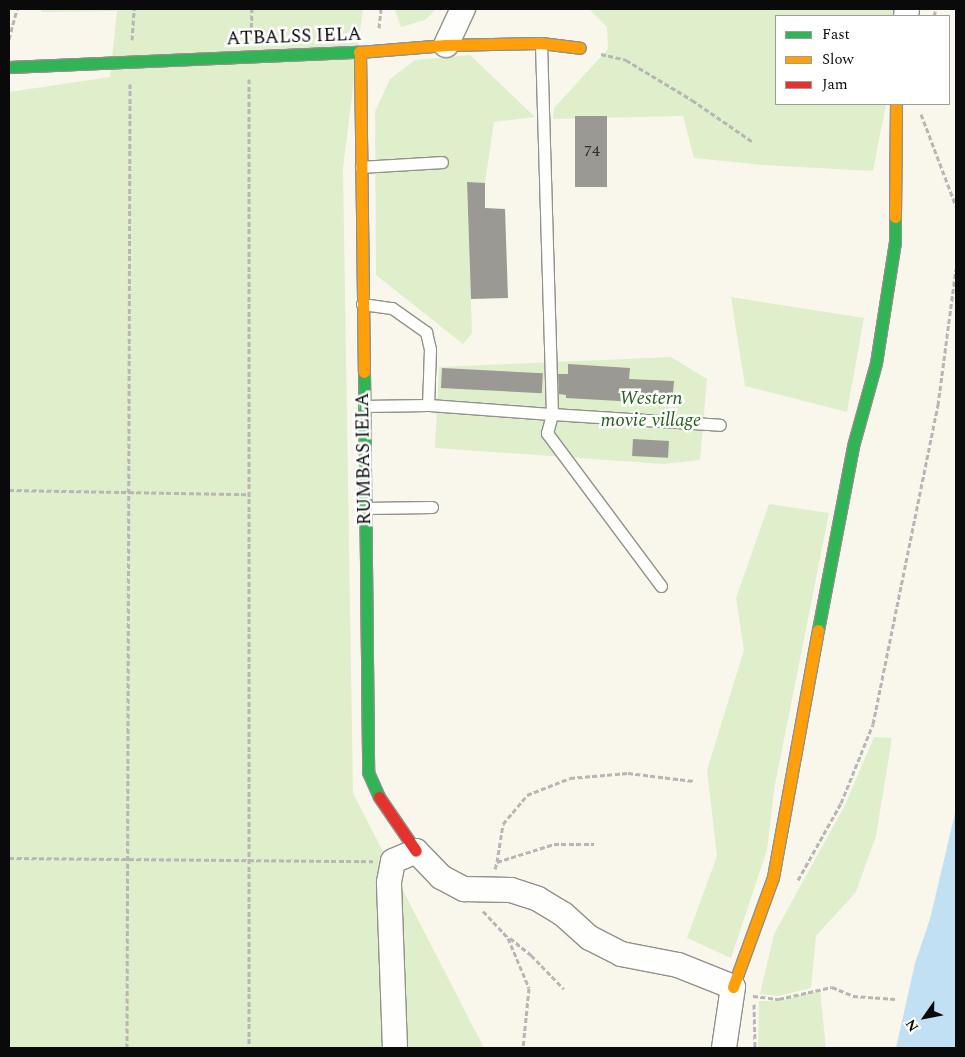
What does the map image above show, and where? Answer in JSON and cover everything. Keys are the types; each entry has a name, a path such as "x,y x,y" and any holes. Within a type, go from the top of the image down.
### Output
{"street":[{"path":"446,45 463,9"},
{"name":"ATBALSS IELA","path":"9,67 130,60 249,58 446,45 540,43 580,48"},
{"name":"RUMBAS IELA","path":"360,52 368,772 373,789 416,851"},
{"path":"724,1048 744,987 773,877 852,455 876,363 895,241 896,105"},
{"path":"395,1048 390,882 393,862 416,851 441,877 464,890 489,887 538,899 564,914 590,938 621,954 678,965 744,987"}],"lane":[{"path":"540,43 552,414 547,433 661,586"},
{"path":"360,167 442,162"},
{"path":"362,304 392,308 426,332 430,349 428,405"},
{"path":"364,406 428,405 720,425"},
{"path":"365,508 432,507"}],"path":[{"path":"9,39 17,9"},
{"path":"127,1048 126,858 130,60 134,9"},
{"path":"580,48 626,60 692,100 752,142"},
{"path":"249,58 247,494 249,1048"},
{"path":"920,112 956,206"},
{"path":"796,883 841,803 873,724 938,405 956,268"},
{"path":"9,490 129,494 247,494"},
{"path":"489,887 497,862 503,824 527,795 570,778 628,773 694,780"},
{"path":"497,862 554,844 594,844"},
{"path":"9,858 249,858 393,862"},
{"path":"464,890 508,938 531,955 564,989"},
{"path":"508,938 529,988 523,1048"},
{"path":"744,987 755,1048"},
{"path":"762,998 779,999 832,987 853,996 896,999"}],"green space":[{"path":"41,9 363,9 343,168 353,793 484,1048 9,1048 9,92 110,77 117,11 41,12"},
{"path":"436,9 425,20 401,27 395,10"},
{"path":"589,9 903,9 902,15 775,15 775,105 886,105 873,171 763,165 694,158 683,116 553,119 554,108 608,49 607,27"},
{"path":"470,55 535,117 494,122 485,183 467,183 472,333 463,344 376,275 375,112 390,79 415,60"},
{"path":"731,297 864,318 847,412 745,386"},
{"name":"Western movie village","path":"671,357 707,379 700,460 664,464 435,448 439,367"},
{"path":"769,504 829,513 774,790 767,850 731,958 687,938 717,856 707,770 744,650 736,598"},
{"path":"874,737 892,738 876,836 856,892 816,936 811,988 778,996 760,994 774,934 845,805"},
{"path":"820,990 826,1048 758,1048 759,1001 780,1001"}],"water":[{"path":"956,809 956,1048 896,1048 915,963 930,919"}],"building":[{"path":"575,116 607,116 607,187 575,187"},
{"path":"467,182 485,183 485,208 505,209 508,298 471,299"},
{"path":"568,364 630,368 629,379 674,381 672,404 566,398 566,395 559,394 558,374 568,374"},
{"path":"442,368 543,373 542,393 441,388"},
{"path":"633,439 669,441 668,458 632,456"}],"traffic: fast":[{"path":"9,67 359,52"},
{"path":"818,630 853,446 876,363 895,241 895,217"},
{"path":"364,372 368,772 379,797"}],"traffic: slow":[{"path":"359,52 446,45 541,43 580,48"},
{"path":"360,52 364,372"},
{"path":"895,217 896,105"},
{"path":"733,987 773,877 818,630"}],"traffic: jam":[{"path":"379,797 416,851"}]}
